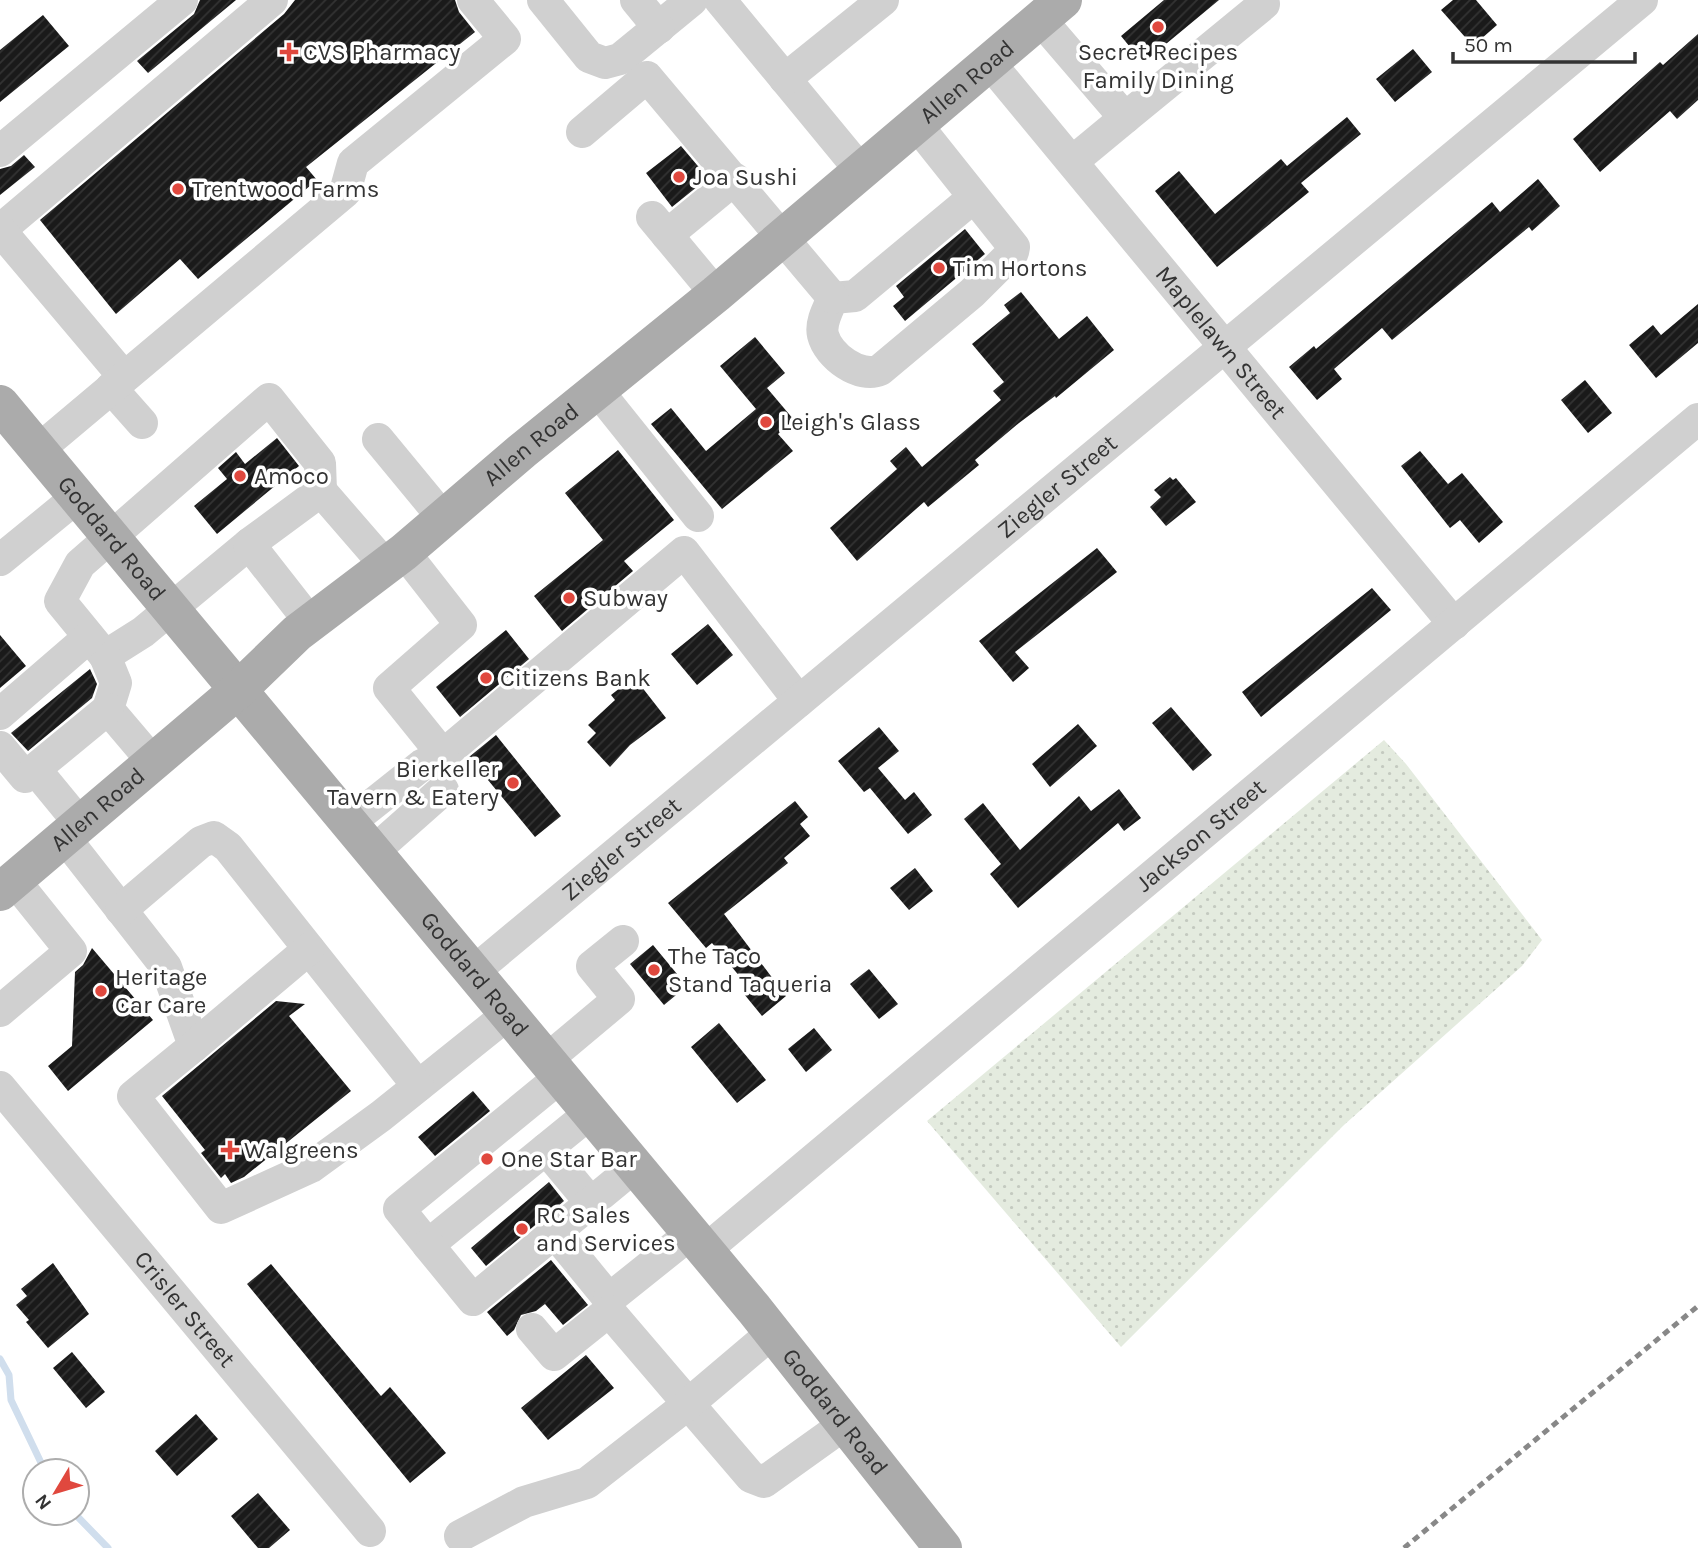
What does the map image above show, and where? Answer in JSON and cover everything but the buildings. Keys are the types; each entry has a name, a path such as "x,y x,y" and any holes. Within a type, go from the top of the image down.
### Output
{"main road":[{"name":"Allen Road","path":"7,886 237,690 310,622 395,559 716,294 989,62 1044,9"},
{"name":"Goddard Road","path":"0,404 772,1333 943,1548"}],"street":[{"path":"0,150 182,0"},
{"path":"142,423 118,383 0,230 272,0"},
{"path":"38,450 345,192 354,163 505,38 473,0"},
{"path":"543,0 589,57 605,62 620,59 692,0"},
{"path":"636,0 659,28"},
{"path":"720,0 861,171"},
{"path":"785,79 883,0"},
{"path":"1073,161 1264,4 1261,0"},
{"name":"Ziegler Street","path":"472,973 1642,0"},
{"path":"1044,9 1125,118"},
{"name":"Maplelawn Street","path":"989,62 1454,624"},
{"path":"582,132 647,77 784,236 855,308 845,324 845,334 867,373 880,370 972,293 1010,256 1014,247 916,124"},
{"path":"716,294 659,225 735,179"},
{"path":"844,297 974,197"},
{"path":"597,390 698,516"},
{"path":"0,747 25,777 108,709 116,683 97,646 60,601 80,564 269,399 320,463 321,491 461,625 389,688 443,755"},
{"name":"Jackson Street","path":"532,1329 554,1355 609,1305 696,1244 1454,624 1698,419"},
{"path":"378,439 444,519"},
{"path":"0,714 97,646 143,632 248,544 321,491"},
{"path":"0,560 77,497"},
{"path":"248,544 310,622"},
{"path":"349,823 422,765 443,755 684,552 799,701"},
{"path":"108,709 153,762"},
{"path":"34,769 121,910 166,967 194,1046"},
{"path":"373,852 443,790"},
{"path":"121,910 201,842 214,837 228,847 418,1086"},
{"path":"0,1011 71,951 7,886"},
{"path":"623,941 592,966 619,999 552,1070 399,1209 473,1300 633,1168"},
{"path":"309,949 132,1096 221,1208 311,1167 507,1015"},
{"name":"Crisler Street","path":"0,1087 370,1531"},
{"path":"428,1245 589,1114"},
{"path":"546,1149 591,1203"},
{"path":"555,1233 687,1405 751,1477 764,1482 845,1424"},
{"path":"460,1536 524,1502 587,1483 687,1405 772,1333"}],"shaded area":[{"path":"1384,740 1406,764 1542,940 1522,966 1344,1125 1121,1347 927,1121"}],"waterway":[{"path":"0,1359 9,1375 11,1400 38,1457"},
{"path":"88,1527 108,1548"}],"railway":[{"path":"1404,1548 1698,1306"}],"place":[{"name":"Secret Recipes Family Dining","path":"1158,27"},
{"name":"CVS Pharmacy","path":"289,52"},
{"name":"Joa Sushi","path":"679,177"},
{"name":"Trentwood Farms","path":"178,189"},
{"name":"Tim Hortons","path":"939,268"},
{"name":"Leigh's Glass","path":"766,422"},
{"name":"Amoco","path":"240,476"},
{"name":"Subway","path":"569,598"},
{"name":"Citizens Bank","path":"486,678"},
{"name":"Bierkeller Tavern & Eatery","path":"513,783"},
{"name":"The Taco Stand Taqueria","path":"654,970"},
{"name":"Heritage Car Care","path":"101,991"},
{"name":"Walgreens","path":"230,1150"},
{"name":"One Star Bar","path":"487,1159"},
{"name":"RC Sales and Services","path":"522,1229"}]}
